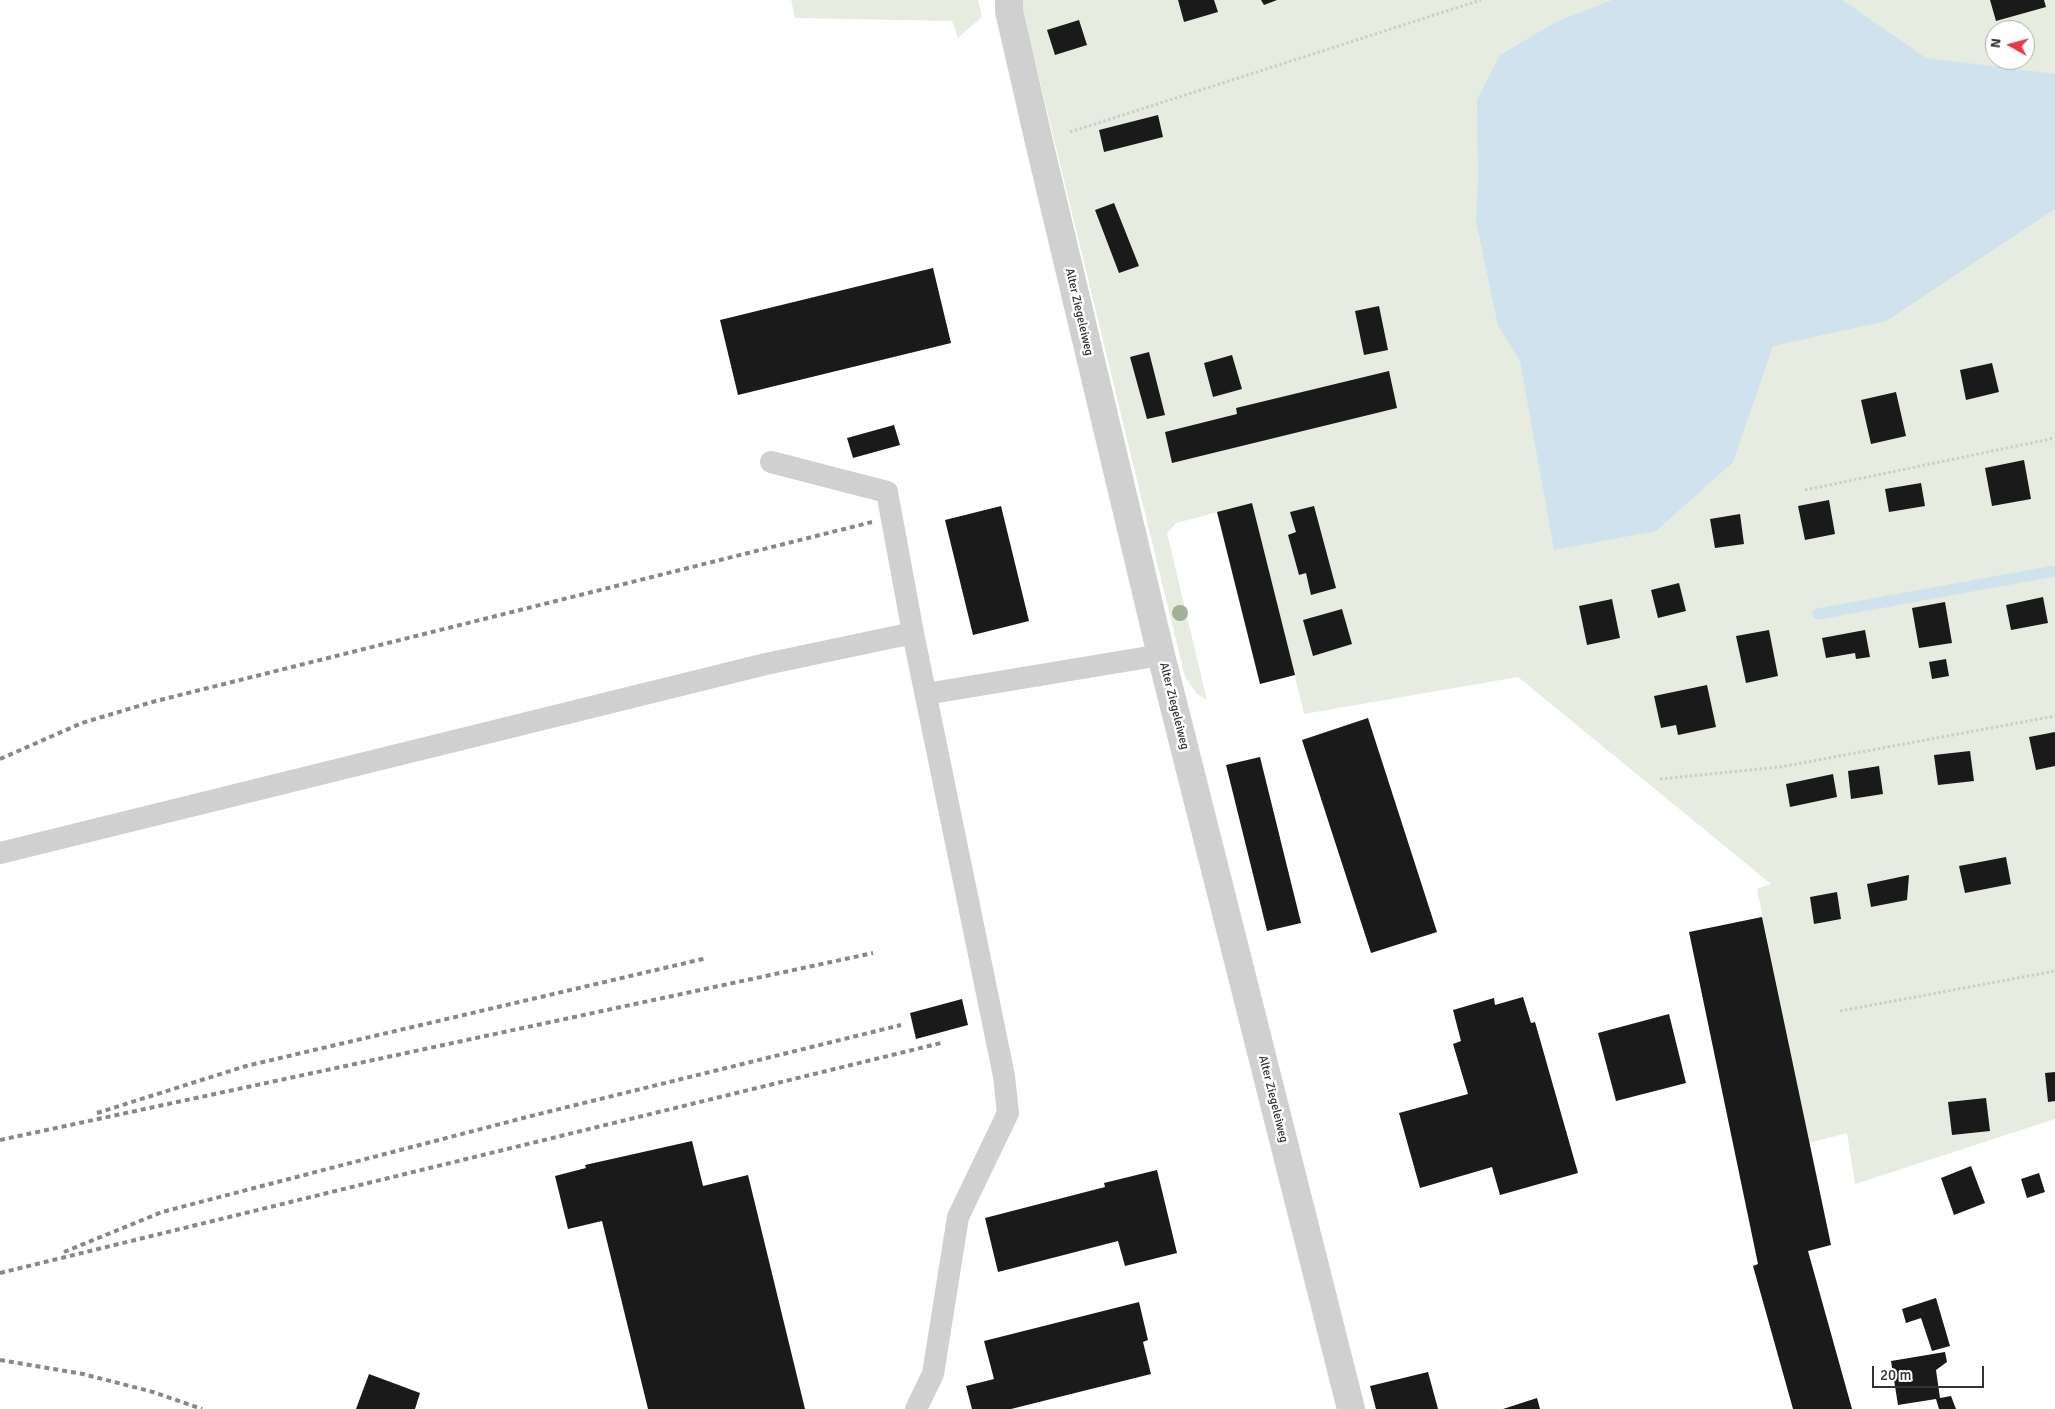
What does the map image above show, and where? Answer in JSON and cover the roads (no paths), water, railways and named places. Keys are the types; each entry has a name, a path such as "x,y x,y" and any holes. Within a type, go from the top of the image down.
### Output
{"street":[{"name":"Alter Ziegeleiweg","path":"1009,0 1009,11 1039,142 1161,655 1351,1409"}],"lane":[{"path":"771,462 887,492 913,633 1004,1076 1008,1113 958,1217 933,1374 916,1409"},
{"path":"0,853 766,664 913,633"},
{"path":"926,694 1161,655"}],"water":[{"path":"1612,0 1842,0 1926,58 1985,65 1985,70 2023,70 2055,74 2055,209 1886,321 1773,346 1733,462 1656,531 1554,550 1520,361 1498,325 1476,221 1478,180 1477,100 1500,55 1556,22"}],"waterway":[{"path":"1818,614 2055,571"}],"railway":[{"path":"0,759 82,723 152,702 872,522"},
{"path":"0,1140 873,953"},
{"path":"97,1113 246,1066 707,958"},
{"path":"64,1252 162,1212 531,1116 901,1025"},
{"path":"0,1273 941,1043"},
{"path":"0,1360 83,1374 153,1392 202,1409"}]}
